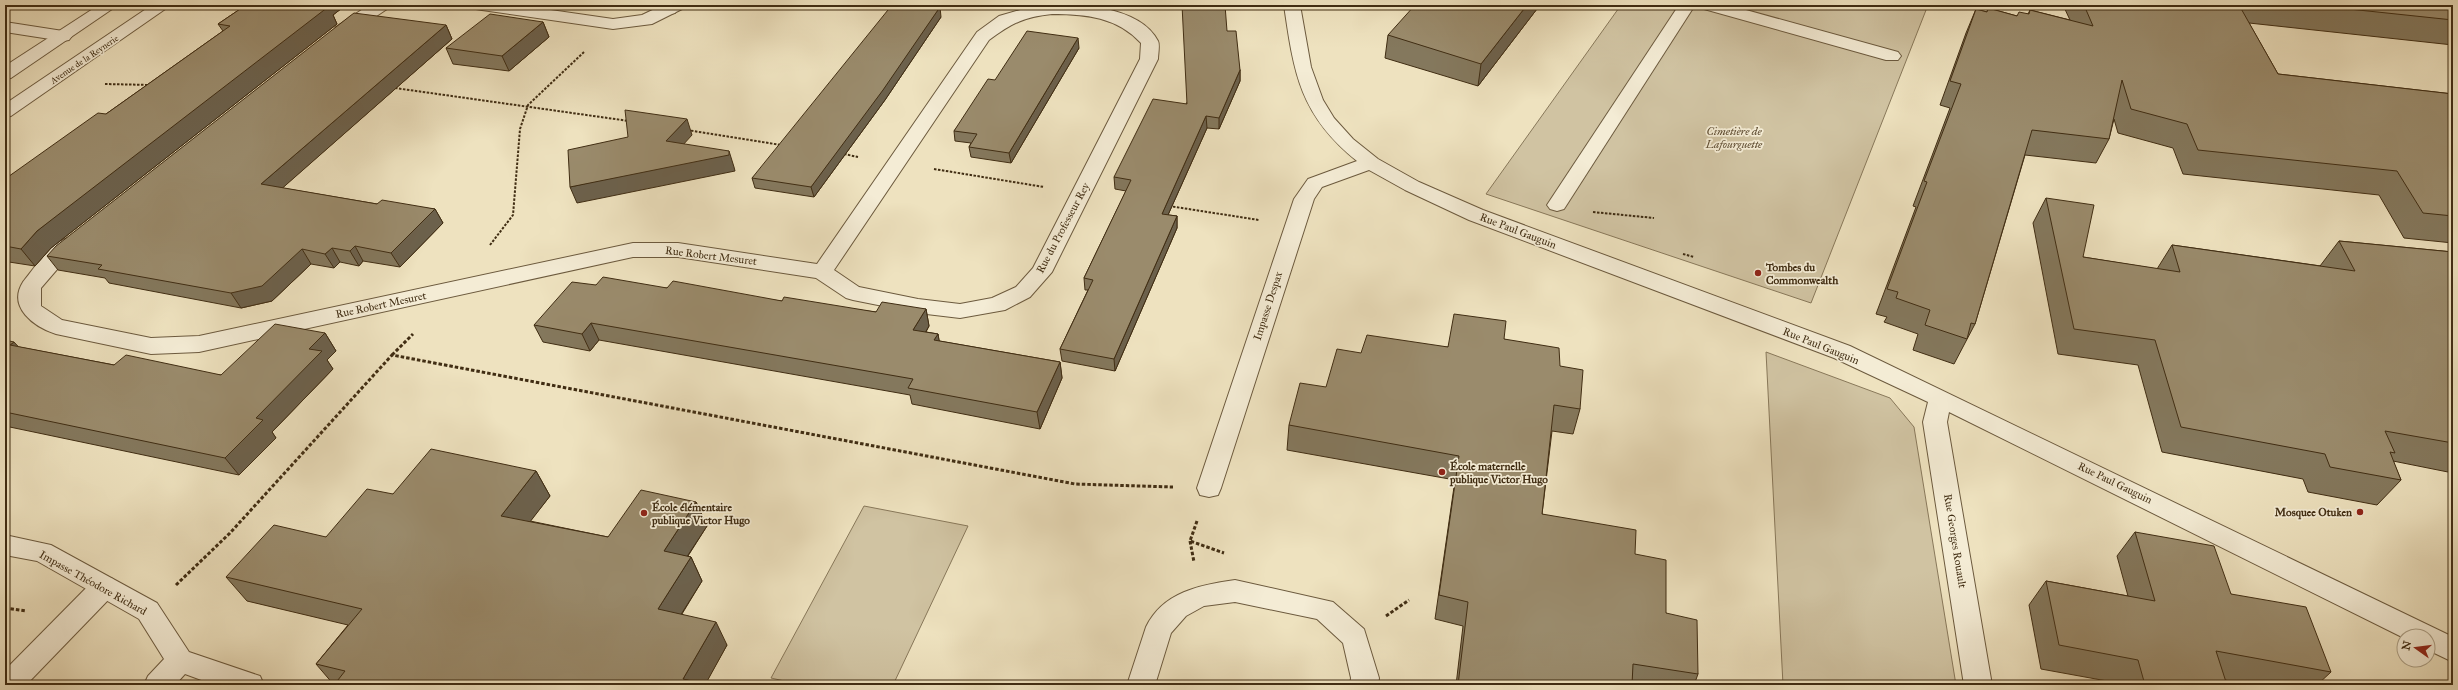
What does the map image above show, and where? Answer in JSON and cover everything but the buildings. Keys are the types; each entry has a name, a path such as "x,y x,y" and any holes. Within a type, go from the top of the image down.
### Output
{"street":[{"path":"5,74 110,5"},
{"name":"Avenue de la Reynerie","path":"5,112 164,5"},
{"path":"326,44 350,24 375,9 385,5"},
{"path":"482,5 613,24 646,20 667,6"},
{"name":"Rue Paul Gauguin","path":"1292,5 1302,67 1314,100 1328,122 1346,143 1371,162 1412,186 1476,215 1842,352 1940,398 2409,628"},
{"path":"1557,205 1687,5"},
{"path":"1710,5 1892,56"},
{"path":"822,272 983,36 1005,19 1036,11 1082,7"},
{"name":"Rue du Professeur Rey","path":"822,272 852,292 911,304 960,311 997,305 1023,292 1042,272 1149,59 1150,42 1134,26 1107,14 1082,7"},
{"path":"5,27 63,36"},
{"name":"Impasse Despax","path":"1209,488 1304,199 1315,183 1371,162"},
{"name":"Rue Robert Mesuret","path":"90,230 59,254 30,287 30,309 56,326 151,346 199,344 459,289 633,250 678,250 822,272"},
{"name":"Rue Georges Rouault","path":"1940,398 1935,422 1978,685"},
{"name":"Impasse Théodore Richard","path":"5,545 42,552 148,612 180,661"},
{"path":"8,685 104,587"},
{"path":"1141,685 1159,627 1177,608 1200,596 1235,591 1324,610 1355,637 1365,678 1364,685"},
{"path":"2436,641 2453,650"},
{"path":"158,685 180,661 250,685"}],"path":[{"path":"459,289 513,215 520,129 528,105 613,24"},
{"path":"103,84 158,86"},
{"path":"388,87 528,105 630,121"},
{"path":"685,130 787,145"},
{"path":"842,154 1082,193"},
{"path":"1557,205 1616,216 1654,218"},
{"path":"1168,206 1294,226"},
{"path":"148,612 230,533 392,355 414,333"},
{"path":"392,355 1075,484 1209,488"}],"green space":[{"name":"Cimetière de Lafourguette","path":"1621,5 1928,5 1811,303 1486,194"},
{"path":"1766,352 1890,398 1914,427 1956,685 1783,685"},
{"path":"864,506 968,526 893,685 802,685 771,678"}],"place":[{"name":"Tombes du Commonwealth","path":"1758,273"},
{"name":"École maternelle publique Victor Hugo","path":"1442,472"},
{"name":"Mosquee Otuken","path":"2360,512"},
{"name":"École élémentaire publique Victor Hugo","path":"644,513"}]}
